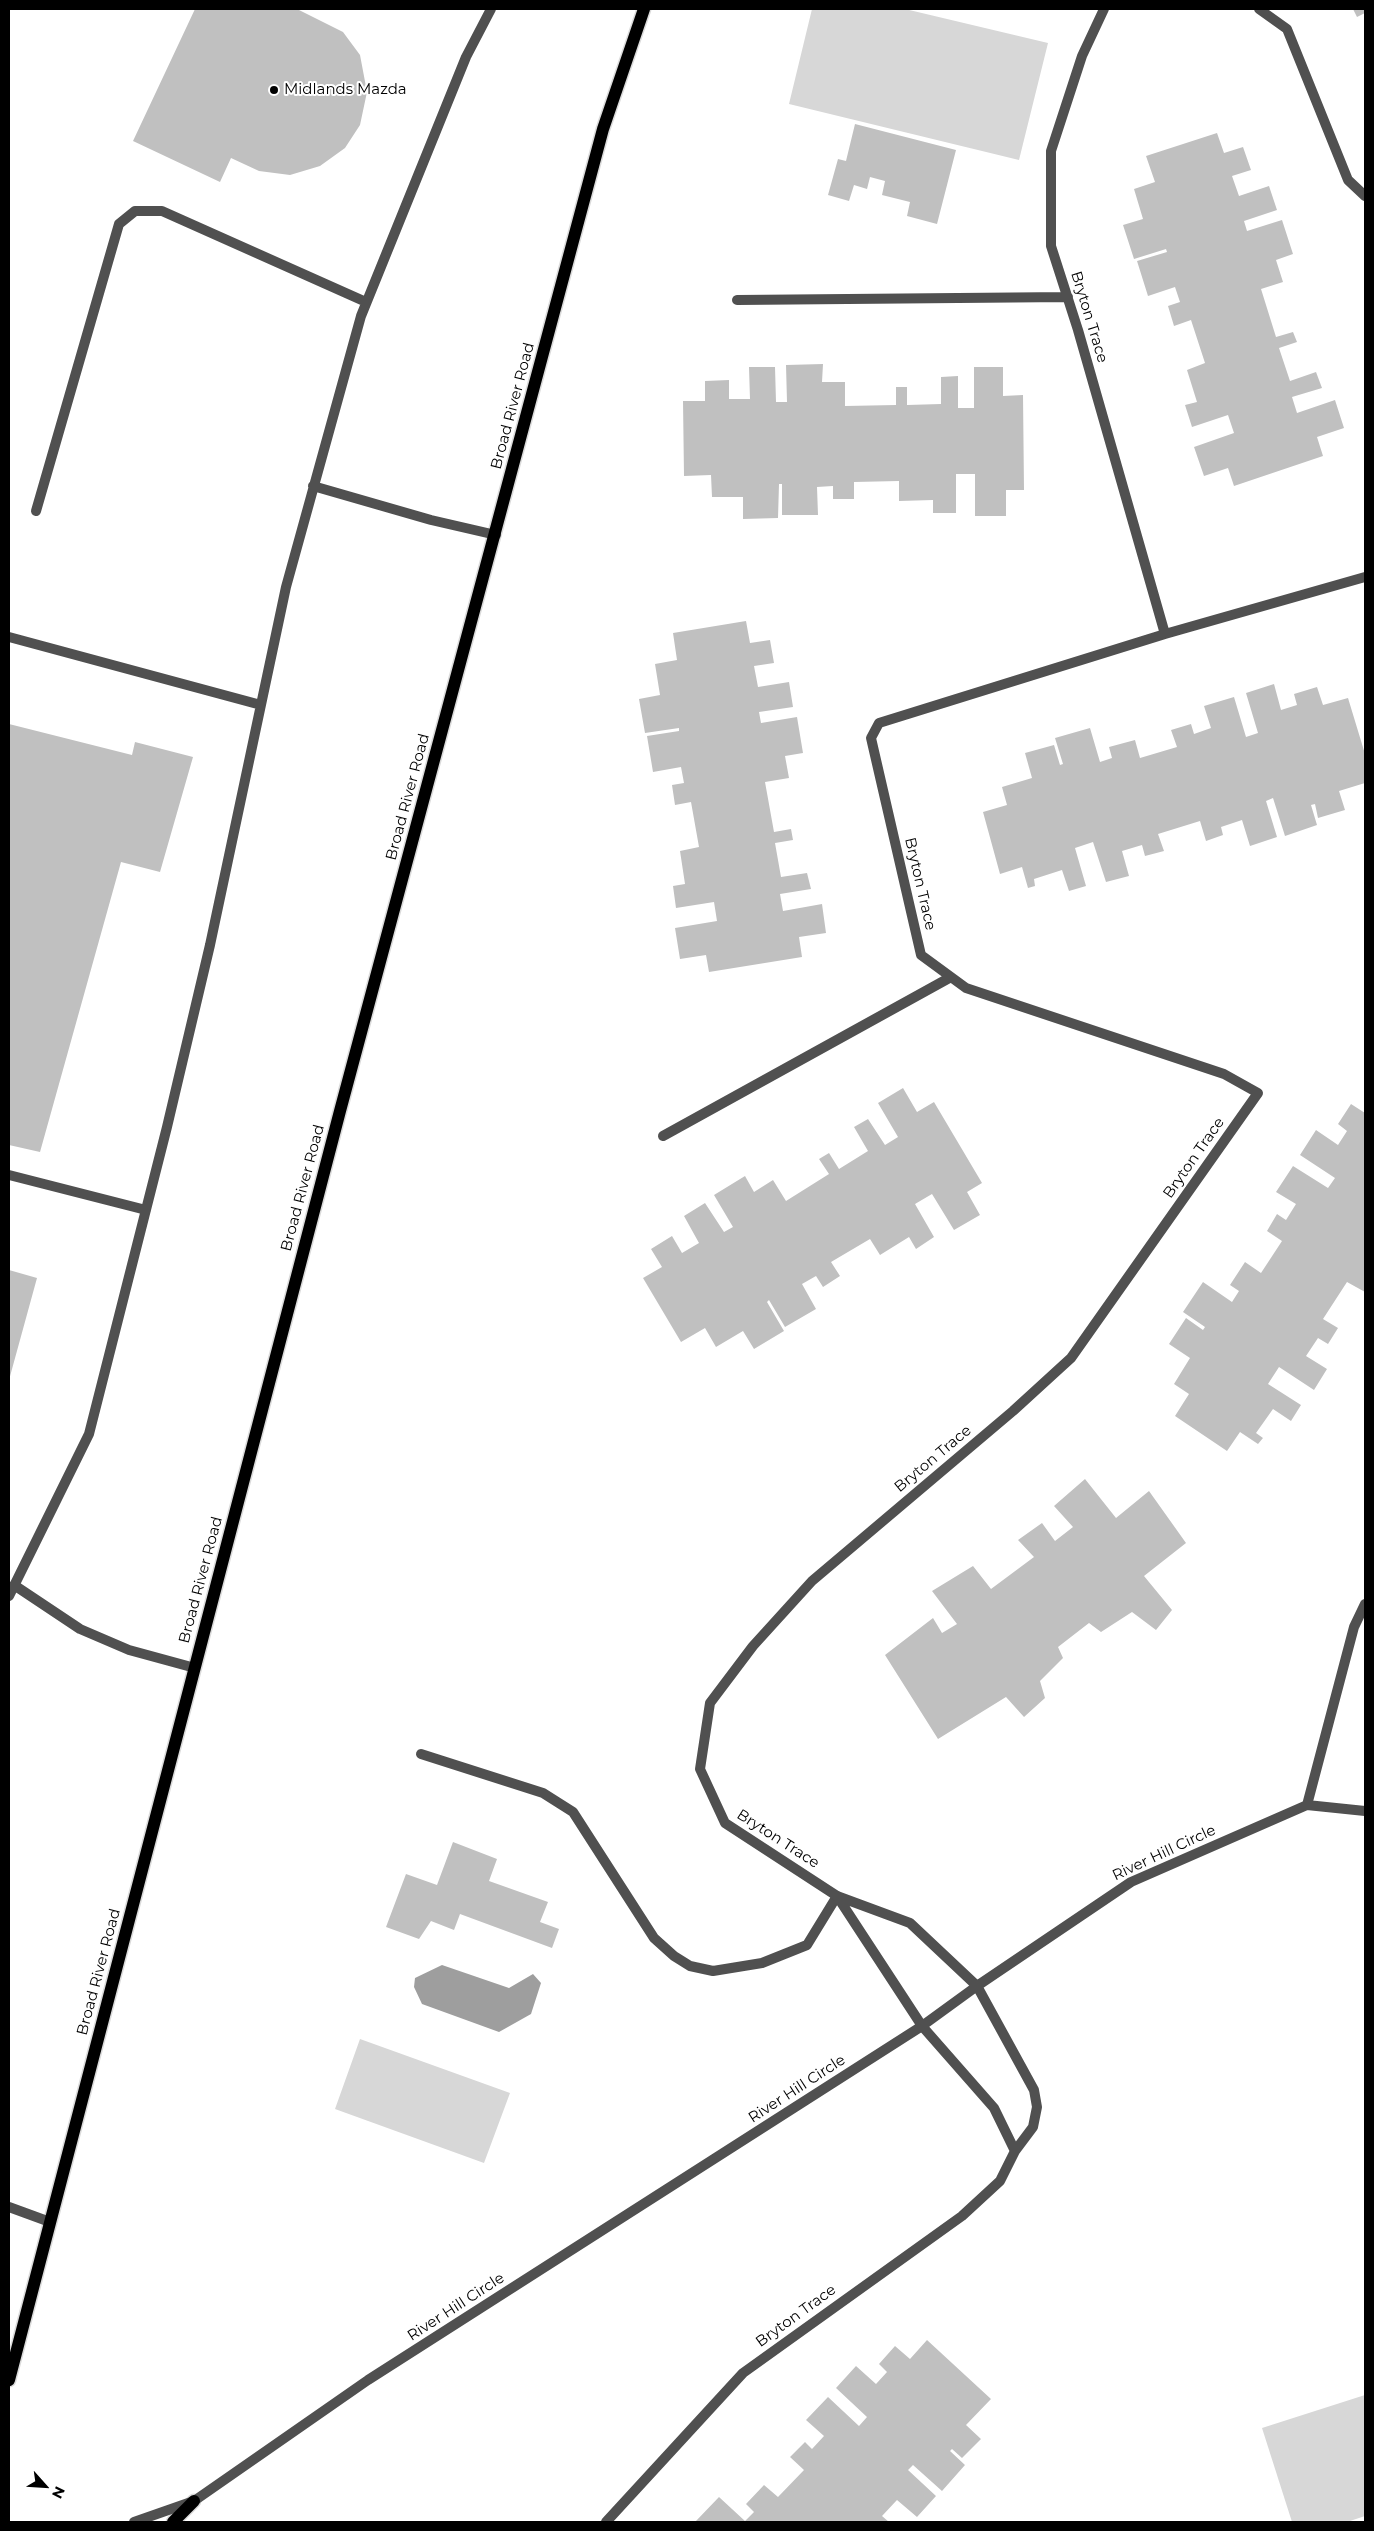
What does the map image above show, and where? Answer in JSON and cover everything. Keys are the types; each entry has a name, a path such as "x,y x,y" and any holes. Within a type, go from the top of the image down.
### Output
{"main road":[{"name":"Broad River Road","path":"9,2380 340,1111 496,536 603,129 644,9"},
{"path":"173,2522 194,2501"}],"street":[{"path":"9,1596 89,1434 146,1210 210,945 286,586 366,302 466,57 491,9"},
{"name":"Bryton Trace","path":"1104,9 1082,56 1051,151 1051,246 1068,297 1165,634"},
{"path":"1259,9 1287,29 1348,180 1365,196"},
{"path":"36,511 119,224 135,211 162,211 366,302"},
{"path":"737,300 1068,297"},
{"path":"313,486 430,520 496,536"},
{"name":"Bryton Trace","path":"606,2522 743,2373 962,2216 1000,2181 1015,2151 1033,2127 1037,2107 1034,2090 977,1986 910,1923 837,1896 725,1823 700,1769 710,1703 753,1646 812,1581 1013,1412 1071,1358 1258,1093 1224,1074 966,988 921,955 871,738 879,723 1165,634 1365,577"},
{"path":"9,637 261,705"},
{"path":"663,1136 951,977"},
{"path":"9,1175 146,1210"},
{"path":"14,1585 80,1629 129,1650 195,1668"},
{"path":"1365,1604 1354,1627 1307,1805 1365,1811"},
{"path":"421,1754 543,1794 573,1812 654,1938 674,1956 690,1966 713,1971 762,1963 807,1945 837,1896"},
{"name":"River Hill Circle","path":"134,2522 194,2501 368,2380 922,2026 977,1986 1131,1882 1307,1805"},
{"name":"Bryton Trace","path":"837,1896 922,2026 994,2108 1015,2151"},
{"path":"9,2207 50,2222"}],"shaded area":[{"path":"812,9 905,9 1048,43 1019,160 789,104"},
{"path":"442,1965 509,1988 533,1974 541,1983 531,2014 499,2032 422,2004 414,1987 415,1978"},
{"path":"360,2039 510,2093 484,2163 335,2109"},
{"path":"1365,2395 1365,2516 1347,2522 1292,2522 1262,2428"}],"building":[{"path":"195,9 297,9 343,32 360,55 367,92 360,125 345,148 320,166 290,175 259,171 231,158 220,182 133,141"},
{"path":"1353,9 1365,9 1365,13 1357,17"},
{"path":"855,124 956,150 937,224 907,216 910,202 882,195 885,181 870,177 867,189 854,185 849,201 828,195 838,159 846,161"},
{"path":"1217,133 1224,153 1243,147 1251,170 1232,176 1239,196 1269,186 1277,210 1244,221 1247,231 1282,220 1293,254 1276,260 1283,282 1261,289 1276,337 1293,332 1297,342 1279,348 1290,381 1316,372 1322,388 1292,397 1297,413 1335,400 1344,428 1317,437 1323,456 1234,486 1228,468 1204,476 1194,447 1234,433 1228,415 1192,427 1185,405 1197,402 1187,370 1205,363 1191,320 1174,326 1168,306 1180,302 1175,287 1148,296 1137,261 1167,252 1166,249 1134,259 1123,225 1143,219 1134,189 1155,182 1146,156"},
{"path":"823,364 822,382 845,382 845,406 896,405 896,387 907,387 907,405 941,404 941,377 958,376 958,408 974,408 974,367 1003,367 1003,396 1023,395 1024,490 1006,490 1006,516 975,516 975,474 956,474 956,513 933,513 933,500 899,501 899,481 854,482 854,499 833,499 833,486 817,487 818,515 782,515 782,484 779,484 778,518 743,519 743,497 712,497 711,475 684,476 683,401 705,401 705,381 729,380 729,399 750,399 749,367 775,367 776,402 787,402 786,365"},
{"path":"746,621 750,643 770,640 774,663 754,666 758,687 789,682 793,707 759,712 761,723 797,717 803,753 785,756 789,778 765,782 774,832 791,829 793,840 775,843 781,877 807,873 811,889 780,894 783,911 822,904 826,933 799,937 802,957 709,972 706,955 680,959 675,928 717,921 714,902 676,908 673,886 685,884 680,851 699,847 691,802 675,805 672,785 684,783 681,767 653,772 647,736 679,731 679,728 645,733 639,699 660,695 655,664 677,660 673,633"},
{"path":"1274,684 1281,710 1297,705 1294,694 1317,687 1323,705 1348,698 1365,754 1365,783 1339,791 1345,810 1318,818 1315,804 1311,805 1317,825 1285,836 1273,798 1266,801 1277,837 1250,846 1242,820 1221,827 1223,835 1206,841 1200,821 1158,834 1164,851 1145,856 1142,845 1122,851 1129,876 1106,882 1093,842 1075,848 1086,886 1069,891 1062,870 1034,879 1035,886 1028,888 1022,867 1000,874 983,812 1007,805 1002,787 1032,778 1025,753 1054,745 1060,765 1063,764 1055,738 1090,728 1100,762 1112,758 1109,747 1135,740 1140,758 1177,747 1171,730 1191,724 1194,734 1211,728 1204,706 1234,697 1246,737 1258,733 1246,693"},
{"path":"9,724 132,755 135,742 193,757 160,872 121,862 40,1152 9,1145"},
{"path":"903,1088 917,1112 934,1102 982,1183 967,1192 980,1215 954,1230 932,1194 915,1204 934,1237 916,1249 909,1237 880,1255 870,1239 831,1262 840,1276 823,1287 816,1276 802,1284 816,1309 785,1327 769,1300 767,1302 784,1331 754,1349 743,1331 716,1347 705,1328 681,1342 643,1278 662,1267 651,1249 672,1236 682,1253 699,1243 684,1216 705,1203 724,1232 733,1227 714,1195 745,1176 754,1192 773,1180 786,1201 829,1174 819,1159 829,1153 839,1169 868,1151 854,1127 868,1119 885,1145 898,1137 878,1103"},
{"path":"1351,1104 1365,1113 1365,1292 1347,1282 1323,1319 1338,1328 1328,1344 1318,1338 1306,1356 1327,1369 1314,1390 1279,1367 1268,1384 1301,1405 1291,1421 1273,1409 1256,1433 1263,1438 1258,1444 1240,1432 1227,1451 1175,1416 1189,1394 1174,1384 1190,1358 1169,1344 1186,1318 1203,1330 1205,1327 1183,1312 1203,1282 1232,1302 1239,1291 1230,1285 1245,1262 1261,1273 1282,1241 1267,1231 1277,1214 1286,1220 1296,1204 1276,1192 1293,1166 1328,1188 1335,1178 1300,1155 1316,1130 1338,1145 1347,1131 1338,1124"},
{"path":"9,1270 37,1278 9,1380"},
{"path":"1085,1479 1116,1518 1149,1491 1186,1543 1144,1576 1172,1610 1156,1630 1132,1612 1101,1632 1089,1623 1058,1647 1063,1658 1040,1681 1045,1698 1024,1717 1006,1697 938,1739 885,1655 933,1618 942,1633 957,1624 932,1591 973,1566 991,1589 1034,1557 1018,1540 1042,1523 1055,1541 1073,1527 1054,1506"},
{"path":"453,1842 497,1859 489,1881 548,1902 540,1922 559,1929 552,1948 460,1914 454,1930 431,1921 419,1939 386,1927 406,1874 437,1885"},
{"path":"927,2340 991,2399 966,2425 981,2439 962,2458 952,2449 950,2451 965,2465 942,2491 913,2465 908,2470 936,2496 917,2517 897,2500 882,2516 889,2522 695,2522 719,2497 745,2521 754,2512 746,2504 764,2485 778,2497 804,2470 790,2457 805,2442 812,2449 824,2436 806,2420 828,2397 859,2426 867,2417 836,2388 856,2366 876,2384 887,2372 879,2364 895,2346 910,2359"}],"place":[{"name":"Midlands Mazda","path":"274,90"}]}
